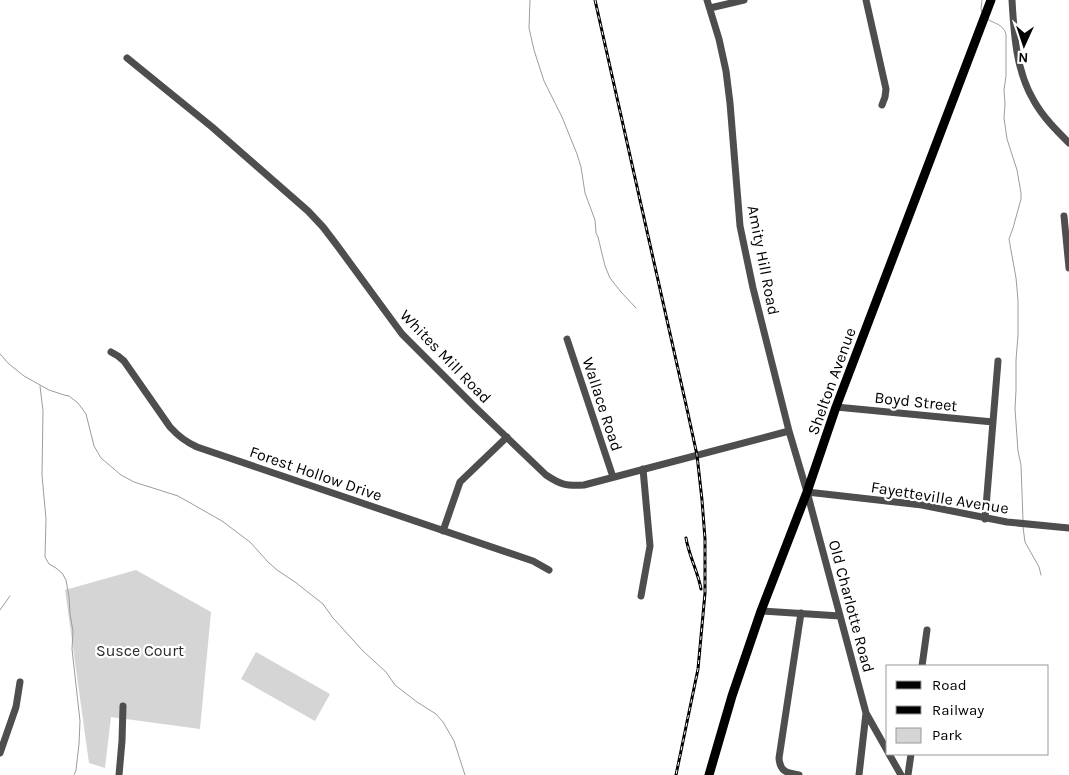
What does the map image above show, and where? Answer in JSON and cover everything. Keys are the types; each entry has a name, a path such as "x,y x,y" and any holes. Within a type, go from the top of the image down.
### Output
{"main road":[{"name":"Shelton Avenue","path":"709,775 732,696 761,611 807,492 836,407 991,0"}],"street":[{"name":"Amity Hill Road","path":"707,0 719,39 728,84 740,226 753,288 807,492"},
{"path":"710,8 744,0"},
{"path":"866,0 886,89 882,105"},
{"path":"1012,0 1018,62 1033,101 1051,125 1069,142"},
{"name":"Whites Mill Road","path":"127,58 212,127 291,196 323,227 402,334 546,475 557,482 570,486 582,485 790,431"},
{"path":"1064,216 1069,268"},
{"name":"Wallace Road","path":"568,339 613,477"},
{"name":"Forest Hollow Drive","path":"111,352 124,361 170,427 186,442 533,561 549,570"},
{"path":"985,518 998,361"},
{"name":"Boyd Street","path":"836,407 993,422"},
{"path":"443,531 460,482 507,437"},
{"path":"641,596 650,546 643,469"},
{"name":"Fayetteville Avenue","path":"807,492 922,505 1007,522 1069,528"},
{"name":"Old Charlotte Road","path":"807,492 866,713 886,749"},
{"path":"761,611 840,616"},
{"path":"800,775 783,770 779,758 801,614"},
{"path":"922,665 927,630"},
{"path":"0,753 16,707 20,682"},
{"path":"119,775 123,706"},
{"path":"859,775 866,713"},
{"name":"Old Charlotte Road","path":"889,755 901,775"},
{"path":"908,775 911,755"}],"green space":[{"name":"Susce Court","path":"136,570 211,612 200,729 111,717 105,768 89,763 65,590"},
{"path":"256,652 330,694 315,721 241,679"}],"waterway":[{"path":"530,0 529,28 534,50 544,81 562,117 577,154 585,193 595,220 596,233 605,266 610,278 636,308"},
{"path":"982,0 982,12"},
{"path":"987,19 1001,26 1006,34 1004,118 1007,139 1017,170 1021,193 1021,199 1009,239 1018,300 1015,409 1021,465 1023,520"},
{"path":"0,354 24,376 49,390 69,396 78,403 86,414 94,446 101,458 121,475 134,482 178,496 222,521 250,542 277,570 323,604 363,651 386,672 395,685 436,714 443,722 454,741 465,775"},
{"path":"40,386 43,411 42,475 46,519 45,557 49,564 62,573 66,580 73,631 72,649 80,721 79,744 74,775"},
{"path":"1023,527 1025,542 1039,567 1041,575"},
{"path":"0,610 10,596"}],"railway":[{"path":"595,0 697,455 702,500 705,539 705,593 698,669 676,775"},
{"path":"686,538 701,589"}]}
